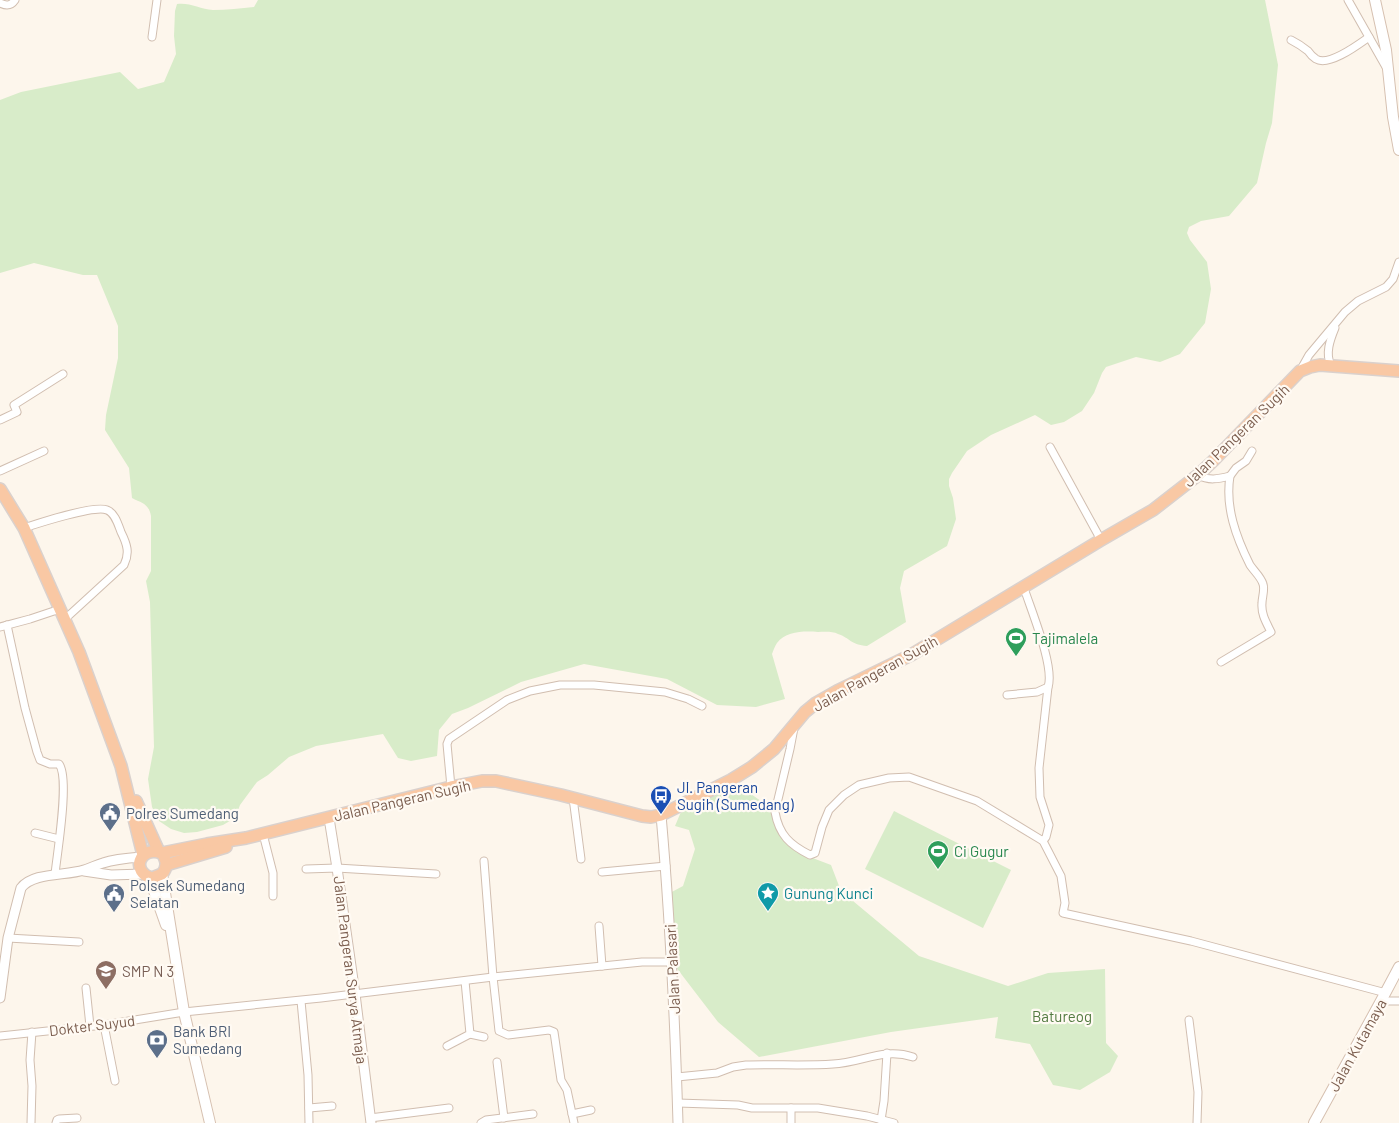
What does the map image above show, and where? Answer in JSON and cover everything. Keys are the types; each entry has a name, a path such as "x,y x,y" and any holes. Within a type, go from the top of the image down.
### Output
{"highway":[{"name":"Jalan Pangeran Sugih","path":"246,838 474,782 496,782 572,798 642,816 661,815 731,780 752,767 774,749 805,712 823,699 911,655 1153,510 1198,475 1300,371 1314,365 1399,371"},
{"path":"0,489 24,528 79,652 125,780 142,856 140,866 146,875 156,878 164,870 246,838"},
{"path":"125,780 133,793 160,853 166,861 164,870"},
{"path":"142,856 152,851 160,853 246,838"}],"main road":[{"path":"1376,0 1399,150"},
{"path":"164,870 184,1012 210,1123"},
{"path":"146,875 174,950"},
{"name":"Jalan Kutamaya","path":"1314,1123 1399,967"}],"street":[{"path":"3,3 11,4 15,0"},
{"path":"152,37 157,0"},
{"path":"1348,0 1388,72"},
{"path":"1291,40 1300,45 1317,60 1322,61 1334,58 1348,51 1369,37"},
{"path":"1300,371 1309,355 1345,312 1358,301 1386,287 1393,279 1399,262"},
{"path":"1331,366 1328,356 1336,323"},
{"path":"0,420 17,412 14,405 63,374"},
{"path":"1050,447 1101,540"},
{"path":"0,471 44,450"},
{"path":"1220,662 1270,632 1262,614 1264,585 1250,564 1234,526 1230,510 1228,489 1230,476 1236,468 1246,461 1252,451"},
{"path":"1198,475 1208,479 1230,476"},
{"path":"24,528 73,514 102,509 110,511 116,519 127,546 128,556 124,565 62,614 30,619 4,626 36,752 40,760 61,766 63,797 54,874"},
{"path":"1024,588 1048,662 1050,679 1039,768 1040,797 1049,826 1046,838 1043,841"},
{"path":"451,787 446,744 449,738 507,700 530,692 560,686 594,685 665,692 688,699 702,706"},
{"path":"1007,695 1037,692 1048,687"},
{"path":"795,723 775,812 777,822 788,842 810,855 815,853 829,810 844,795 859,785 889,778 909,777 977,801 1043,841 1061,876 1065,903 1063,913 1191,941 1399,1001"},
{"path":"572,798 580,859"},
{"name":"Jalan Palasari","path":"661,815 672,962 678,1123"},
{"name":"Jalan Pangeran Surya Atmaja","path":"329,818 355,994 370,1120"},
{"path":"35,833 58,839"},
{"path":"263,834 273,873 272,896"},
{"path":"0,998 8,938 21,888 24,884 54,874 84,871 111,861 142,856"},
{"path":"484,861 493,977 500,1031 508,1035 550,1030 554,1032 562,1082 566,1090 574,1123"},
{"path":"602,872 666,866"},
{"path":"306,868 436,874"},
{"path":"84,871 111,875 146,875"},
{"path":"600,926 602,966"},
{"path":"8,938 79,942"},
{"name":"Dokter Suyud","path":"0,1036 104,1025 184,1012 301,1001 493,977 642,962 672,962"},
{"path":"465,981 470,1034"},
{"path":"86,988 90,1026"},
{"path":"301,1001 308,1075 309,1123"},
{"path":"1189,1020 1198,1092 1196,1123"},
{"path":"104,1025 115,1081"},
{"path":"31,1123 32,1086 30,1060 32,1032"},
{"path":"448,1046 470,1034 484,1037"},
{"path":"677,1077 716,1073 746,1065 852,1062 887,1053 903,1053 913,1057"},
{"path":"881,1120 887,1053"},
{"path":"497,1062 504,1118"},
{"path":"678,1103 738,1105 752,1108 818,1108 894,1123"},
{"path":"309,1108 332,1106"},
{"path":"370,1120 449,1108"},
{"path":"791,1108 791,1123"},
{"path":"572,1114 591,1110"},
{"path":"481,1123 486,1120 533,1114"},
{"path":"56,1123 59,1119 77,1118"}],"green space":[{"path":"258,0 1265,0 1278,65 1272,123 1257,183 1229,216 1201,221 1189,227 1187,233 1190,240 1207,262 1211,289 1205,323 1180,354 1160,362 1136,357 1106,367 1094,393 1082,411 1064,422 1051,425 1035,415 991,435 967,451 949,479 956,519 947,546 904,571 900,588 906,622 867,646 854,643 831,632 801,632 785,636 777,643 772,654 785,699 756,707 717,705 667,679 584,664 521,682 452,714 439,730 437,756 411,761 398,758 383,734 316,746 289,757 257,782 240,805 235,818 223,825 197,832 184,833 171,829 159,821 152,807 148,779 154,747 150,602 146,581 151,571 151,516 147,506 132,498 129,468 105,430 106,415 118,358 118,326 97,275 83,275 34,263 0,273 0,100 21,92 120,72 138,89 164,82 176,54 174,36 177,4 223,10 254,7"},
{"name":"Gunung Kunci","path":"726,780 751,794 776,812 792,843 810,857 831,865 841,891 919,956 1008,986 1048,973 1105,969 1106,1043 1118,1056 1110,1072 1080,1090 1053,1085 1030,1044 995,1038 998,1017 891,1032 759,1057 718,1022 672,962 668,894 683,886 695,849 689,830 675,826 686,800"},
{"name":"Ci Gugur","path":"894,811 1011,870 983,928 865,869"}],"place":[{"name":"Tajimalela","path":"1016,657"},
{"name":"Jl. Pangeran Sugih (Sumedang)","path":"661,815"},
{"name":"Polres Sumedang","path":"110,832"},
{"name":"Ci Gugur","path":"938,870"},
{"name":"Gunung Kunci","path":"768,912"},
{"name":"Polsek Sumedang Selatan","path":"114,913"},
{"name":"SMP N 3","path":"106,990"},
{"name":"Bank BRI Sumedang","path":"157,1059"}],"park label":[{"name":"Batureog","path":"1062,1016"}]}
